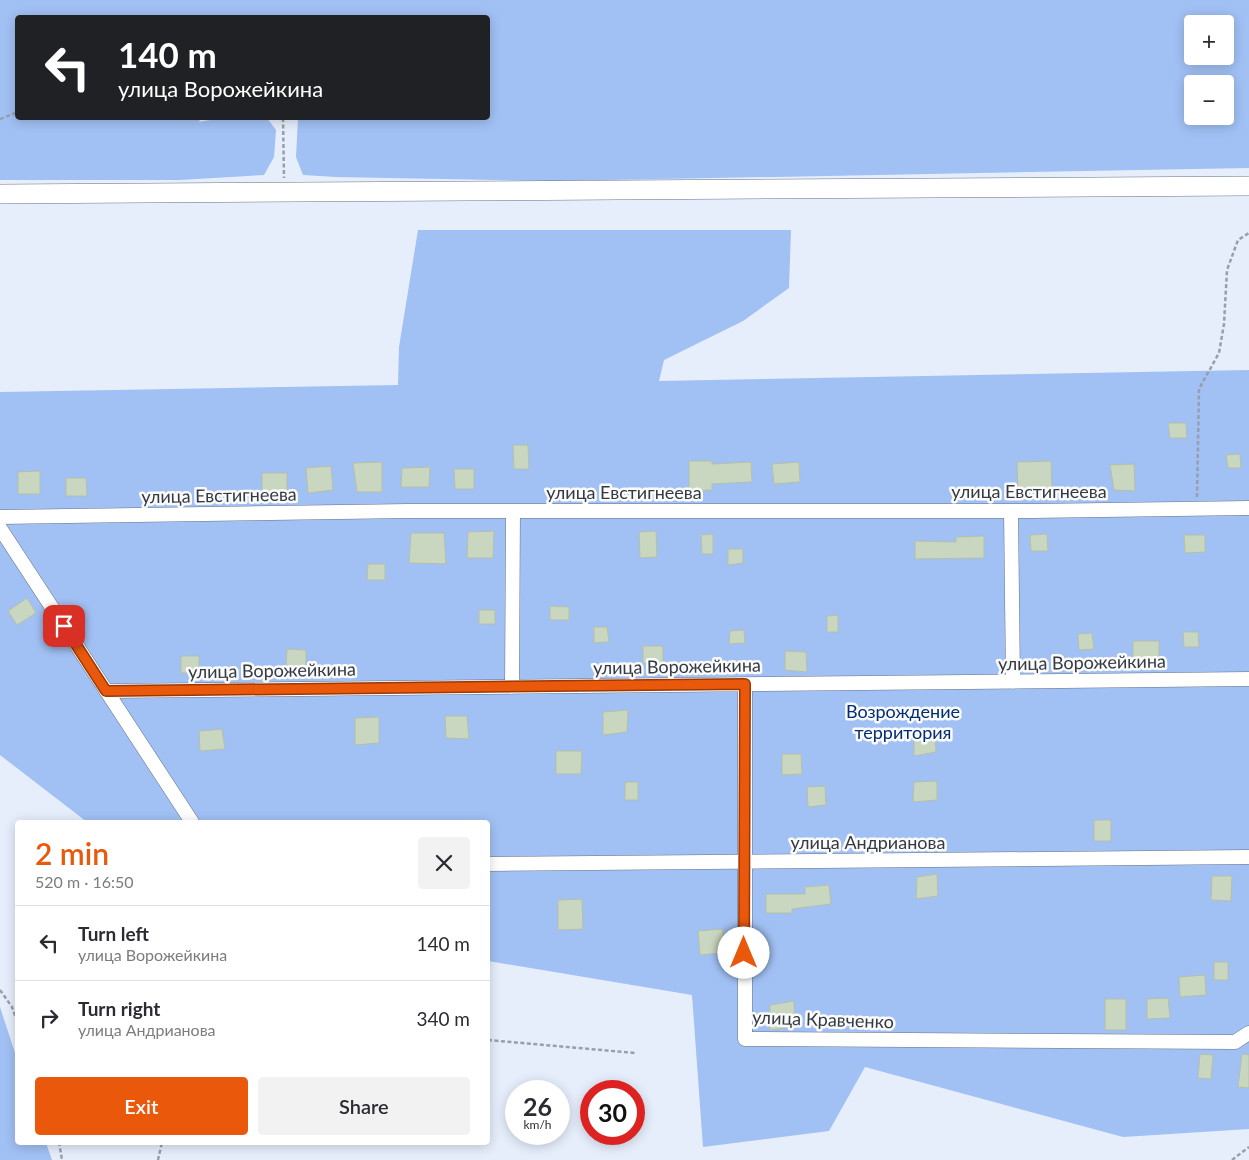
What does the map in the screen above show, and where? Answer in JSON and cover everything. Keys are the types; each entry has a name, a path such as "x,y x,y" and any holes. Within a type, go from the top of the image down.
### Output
{"main road":[{"path":"0,194 1249,186"}],"street":[{"name":"улица Евстигнеева","path":"0,517 513,511 1011,511 1249,508"},
{"path":"512,687 513,511"},
{"path":"1011,511 1013,682"},
{"path":"0,528 191,820"},
{"name":"улица Ворожейкина","path":"106,691 1249,680"},
{"name":"улица Кравченко","path":"745,684 745,1039 1236,1042 1249,1033"},
{"name":"улица Андрианова","path":"490,864 1249,857"}],"path":[{"path":"0,119 15,113"},
{"path":"283,120 284,193"},
{"path":"1196,509 1199,389 1219,353 1224,324 1226,270 1238,240 1249,233"},
{"path":"0,990 12,1007 15,1016"},
{"path":"490,1040 635,1053"},
{"path":"60,1145 62,1160"},
{"path":"158,1160 161,1145"},
{"path":"1232,1160 1249,1148"}],"green space":[{"path":"0,0 1249,0 1249,168 556,181 303,175 296,157 298,120 490,120 490,15 15,15 15,120 200,120 199,122 210,120 268,120 276,130 274,157 264,175 180,180 0,180"},
{"name":"Возрождение территория","path":"418,230 791,230 789,288 743,321 664,360 659,381 1249,370 1249,1129 1123,1137 865,1067 829,1131 703,1147 692,995 490,961 490,820 84,820 0,755 0,392 398,385 399,347"},
{"path":"0,1007 15,1053 15,1145 47,1145 52,1160 0,1160"}],"building":[{"path":"1168,423 1186,423 1187,438 1170,438"},
{"path":"513,445 528,445 529,469 514,469"},
{"path":"1240,454 1241,468 1228,468 1226,455"},
{"path":"689,461 712,461 712,464 751,462 752,482 712,484 712,490 689,491"},
{"path":"1051,461 1052,489 1018,490 1017,462"},
{"path":"382,462 382,492 357,492 353,463"},
{"path":"799,462 800,482 774,484 772,464"},
{"path":"1134,464 1135,491 1114,490 1110,465"},
{"path":"331,466 333,490 308,493 306,468"},
{"path":"430,467 429,487 401,487 402,468"},
{"path":"454,469 474,469 474,489 455,489"},
{"path":"40,471 40,494 18,494 18,472"},
{"path":"262,473 287,473 287,495 262,494"},
{"path":"66,478 86,478 87,496 66,496"},
{"path":"494,531 493,558 467,558 468,532"},
{"path":"656,531 657,557 640,558 639,532"},
{"path":"411,533 444,533 446,564 409,563"},
{"path":"713,534 713,554 702,554 701,535"},
{"path":"1047,534 1048,551 1031,551 1030,535"},
{"path":"1184,535 1205,535 1205,552 1185,553"},
{"path":"984,536 984,558 915,559 915,541 956,542 956,537"},
{"path":"728,549 743,549 743,563 728,565"},
{"path":"368,564 385,564 385,580 367,580"},
{"path":"27,598 36,613 17,625 8,611"},
{"path":"550,606 569,607 569,620 550,620"},
{"path":"479,610 495,610 495,624 479,624"},
{"path":"838,615 838,632 827,632 827,616"},
{"path":"594,627 607,627 609,642 594,643"},
{"path":"744,630 745,643 729,644 730,631"},
{"path":"1183,632 1198,632 1199,647 1184,647"},
{"path":"1092,633 1094,649 1079,650 1078,634"},
{"path":"1133,641 1159,641 1159,663 1133,664"},
{"path":"643,646 663,646 663,663 643,663"},
{"path":"287,649 306,650 306,670 286,669"},
{"path":"785,651 806,652 807,672 785,670"},
{"path":"181,656 199,656 199,673 181,673"},
{"path":"628,710 627,732 603,735 603,712"},
{"path":"445,716 467,716 469,739 446,738"},
{"path":"379,717 379,743 355,745 355,718"},
{"path":"222,729 225,749 200,751 199,731"},
{"path":"935,731 936,752 914,756 914,732"},
{"path":"556,751 582,751 581,774 556,774"},
{"path":"782,754 801,754 802,774 782,775"},
{"path":"937,781 937,800 913,802 914,782"},
{"path":"625,782 638,782 638,800 625,800"},
{"path":"825,786 826,805 808,807 807,787"},
{"path":"1094,820 1111,820 1111,841 1094,841"},
{"path":"937,874 938,896 916,899 917,877"},
{"path":"1212,876 1232,876 1231,901 1211,900"},
{"path":"829,885 831,904 792,909 792,913 766,913 766,894 805,894 805,887"},
{"path":"582,899 583,929 558,930 558,900"},
{"path":"723,929 724,953 700,955 698,931"},
{"path":"1214,962 1228,962 1228,980 1214,980"},
{"path":"1205,975 1206,995 1180,997 1179,977"},
{"path":"1168,998 1170,1018 1147,1019 1147,999"},
{"path":"1105,999 1126,999 1126,1030 1105,1030"},
{"path":"794,1001 795,1027 770,1030 770,1005"},
{"path":"1200,1054 1213,1055 1211,1079 1198,1078"},
{"path":"1242,1054 1249,1055 1249,1088 1238,1087"}],"route":[{"path":"64,626 106,691 745,684 744,953"}]}
